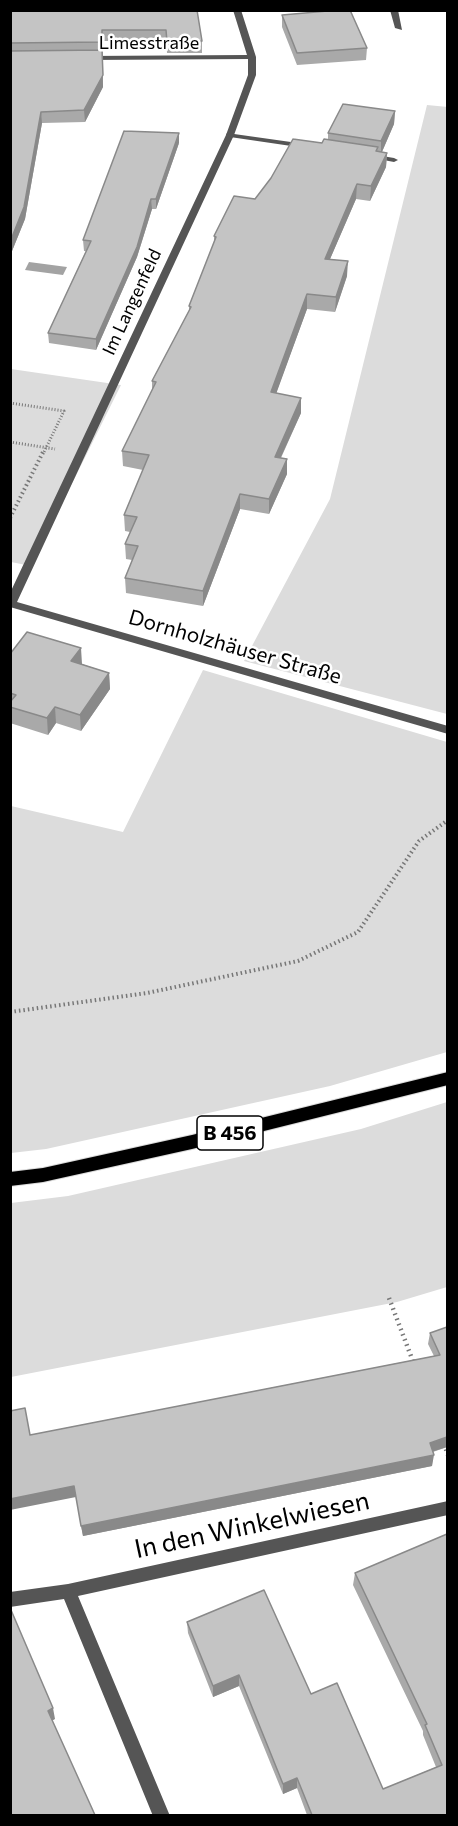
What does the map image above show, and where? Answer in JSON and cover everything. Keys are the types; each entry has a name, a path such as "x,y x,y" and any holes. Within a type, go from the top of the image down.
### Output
{"main road":[{"name":"B 456","path":"10,1179 43,1175 192,1142 447,1078"}],"street":[{"name":"Im Langenfeld","path":"11,603 230,135 252,75 252,57 237,10"},
{"path":"394,10 399,28"},
{"name":"Limesstraße","path":"80,58 252,57"},
{"path":"230,135 312,147"},
{"path":"359,154 394,160"},
{"name":"Dornholzhäuser Straße","path":"11,603 447,730"},
{"name":"In den Winkelwiesen","path":"10,1600 68,1591 447,1509"},
{"path":"68,1591 162,1815"}],"path":[{"path":"10,402 64,411 10,518"},
{"path":"10,442 80,453"},
{"path":"10,1012 147,993 298,961 358,932 419,841 447,820"},
{"path":"389,1298 416,1371"},
{"path":"440,1434 447,1455"}],"shaded area":[{"path":"427,105 448,107 447,714 244,661 330,499"},
{"path":"29,262 67,267 63,275 25,270"},
{"path":"11,369 121,385 31,566 11,562"},
{"path":"203,670 447,742 447,1052 330,1086 46,1149 11,1153 11,806 123,832"},
{"path":"447,1102 447,1287 397,1302 11,1377 11,1203 68,1196 361,1129"}],"building":[{"path":"10,10 197,10 202,41 167,42 166,30 102,30 102,42 10,43"},
{"path":"350,10 367,48 297,53 282,15"},
{"path":"102,50 103,75 84,110 41,112 24,207 10,242 10,51"},
{"path":"343,104 395,111 381,141 328,133"},
{"path":"124,131 179,133 156,199 151,199 137,247 96,339 48,333 91,241 83,240"},
{"path":"293,139 322,143 324,139 378,147 376,151 387,153 371,186 357,184 325,259 348,261 336,297 307,294 271,392 301,398 275,457 287,459 269,499 240,494 203,591 125,578 138,546 125,544 137,517 124,515 149,455 122,451 156,382 152,381 191,307 189,306 216,237 214,236 234,196 255,199 271,178"},
{"path":"27,632 81,648 71,661 109,673 80,715 55,707 47,718 10,707 10,702 16,695 10,693 10,654"},
{"path":"447,1327 447,1437 430,1443 434,1455 81,1526 74,1486 10,1499 10,1411 25,1408 30,1435 440,1355 430,1333"},
{"path":"447,1534 447,1815 312,1815 297,1778 283,1784 239,1675 213,1686 187,1622 264,1590 311,1694 337,1683 383,1789 442,1765 425,1725 427,1724 355,1573"},
{"path":"11,1610 53,1708 48,1711 95,1815 10,1815"}]}
